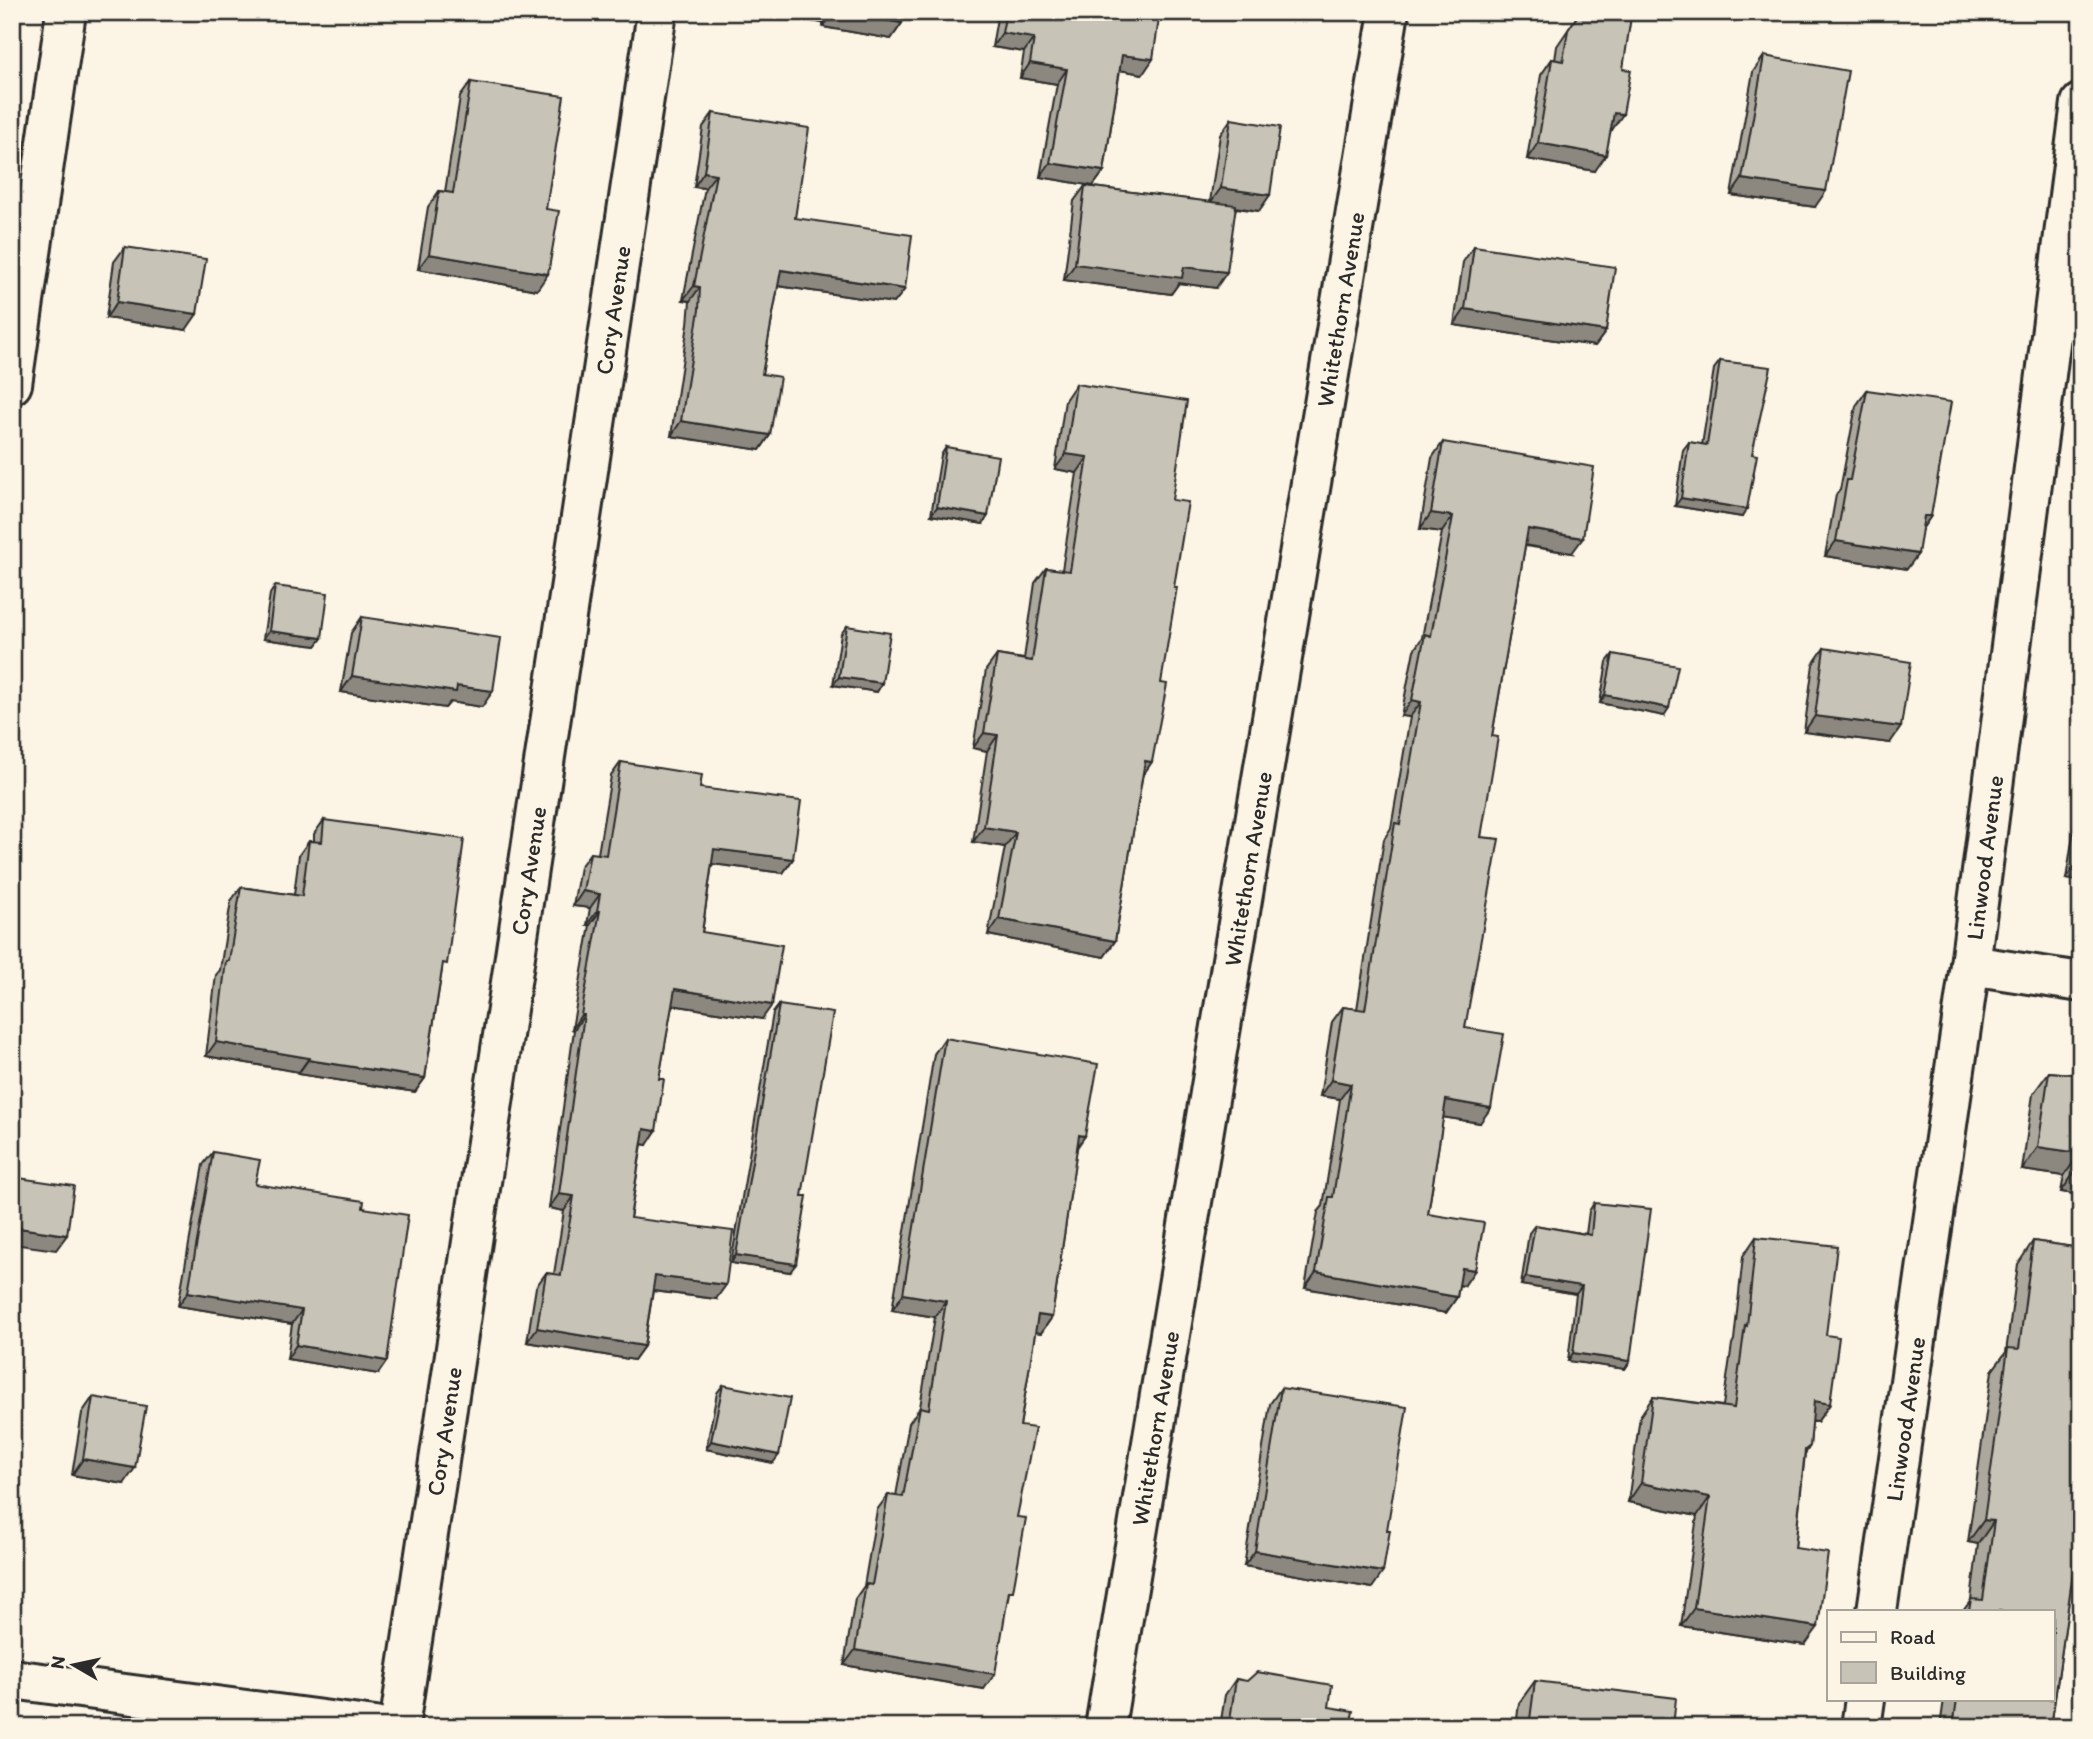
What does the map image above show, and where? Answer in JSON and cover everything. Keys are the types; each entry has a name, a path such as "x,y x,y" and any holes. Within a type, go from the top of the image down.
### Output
{"street":[{"path":"12,384 66,12"},
{"name":"Cory Avenue","path":"398,1727 657,12"},
{"name":"Whitethorn Avenue","path":"1105,1727 1389,12"},
{"name":"Linwood Avenue","path":"1877,1610 1970,965 2081,103"},
{"path":"1970,965 2081,982"},
{"path":"12,1679 375,1727"},
{"path":"1861,1727 1865,1700"}],"building":[{"path":"839,12 904,12 902,23"},
{"path":"1006,12 1160,12 1153,59 1122,55 1104,171 1050,163 1067,69 1030,63 1034,38 1002,33"},
{"path":"1580,12 1607,12 1631,17 1623,69 1631,70 1623,114 1614,113 1606,155 1538,143 1552,59 1563,61 1568,30"},
{"path":"1764,56 1848,71 1826,191 1742,179"},
{"path":"471,82 564,96 546,209 559,211 548,274 429,254 439,191 453,193"},
{"path":"713,113 809,128 795,218 912,235 905,289 781,270 762,374 780,377 770,435 681,421 699,310 700,287 694,286 716,174 704,172"},
{"path":"1231,119 1280,127 1270,195 1221,188"},
{"path":"1085,186 1236,205 1227,272 1184,267 1182,278 1075,264"},
{"path":"1474,246 1615,267 1606,331 1465,309"},
{"path":"125,247 206,259 197,314 117,302"},
{"path":"1720,361 1771,367 1752,454 1757,455 1747,509 1681,498 1689,442 1707,445"},
{"path":"1076,384 1187,401 1172,500 1188,502 1161,683 1167,684 1152,762 1145,761 1115,941 999,919 1016,832 984,827 998,735 984,733 997,655 1032,661 1046,568 1070,571 1088,457 1066,454"},
{"path":"1867,390 1951,402 1931,516 1924,516 1918,554 1836,541"},
{"path":"1443,442 1594,467 1583,538 1528,529 1492,736 1498,737 1481,837 1499,839 1465,1028 1504,1034 1491,1108 1446,1100 1428,1214 1484,1223 1475,1270 1462,1268 1457,1297 1316,1272 1329,1197 1333,1197 1351,1084 1331,1080 1343,1007 1365,1010 1395,823 1400,824 1421,702 1412,700 1425,634 1431,636 1453,516 1431,513"},
{"path":"946,447 998,456 988,516 937,507"},
{"path":"275,586 328,593 322,638 269,631"},
{"path":"362,617 501,638 493,691 457,686 456,692 352,676"},
{"path":"847,626 890,633 882,683 839,677"},
{"path":"1824,648 1911,662 1901,727 1815,716"},
{"path":"1613,654 1678,666 1669,708 1605,695"},
{"path":"621,762 702,775 700,788 801,801 793,859 714,849 702,932 782,945 772,1005 675,989 659,1079 664,1079 656,1131 644,1129 630,1218 733,1231 726,1285 655,1276 644,1346 537,1328 546,1273 561,1275 574,1196 559,1194 584,1015 581,1015 600,911 597,911 600,894 583,891 590,853 606,855"},
{"path":"324,820 464,839 447,964 443,963 425,1078 308,1060 309,1058 216,1042 226,961 229,961 241,887 302,896 309,841 322,842"},
{"path":"2081,839 2081,863 2077,863"},
{"path":"779,1005 833,1013 802,1196 807,1196 796,1264 736,1255"},
{"path":"945,1038 1098,1064 1085,1136 1079,1135 1052,1317 1038,1315 1020,1426 1035,1428 1017,1517 1026,1518 1013,1591 1009,1591 995,1674 855,1650 866,1584 872,1585 888,1495 903,1497 920,1407 929,1409 946,1301 903,1294"},
{"path":"2049,1072 2081,1075 2081,1170 2077,1169 2080,1153 2038,1147"},
{"path":"213,1152 260,1160 255,1184 364,1201 363,1208 408,1215 387,1361 296,1345 302,1310 188,1292"},
{"path":"12,1177 74,1186 67,1235 12,1227"},
{"path":"1594,1203 1651,1209 1630,1361 1573,1353 1582,1286 1526,1277 1535,1225 1591,1235"},
{"path":"1756,1237 1837,1246 1826,1335 1839,1337 1830,1404 1814,1401 1810,1446 1805,1450 1795,1548 1828,1553 1818,1627 1694,1608 1710,1497 1641,1483 1653,1397 1734,1408 1745,1325 1747,1326"},
{"path":"2033,1241 2081,1248 2081,1516 2051,1727 1953,1727 1957,1700 2054,1700 2054,1610 1969,1610 1971,1599 1983,1600 1994,1521 1984,1520 2008,1348 2019,1349"},
{"path":"723,1385 790,1398 779,1455 711,1441"},
{"path":"1281,1388 1407,1407 1383,1572 1255,1551"},
{"path":"93,1397 146,1406 135,1468 83,1459"},
{"path":"1257,1672 1332,1685 1329,1707 1353,1711 1350,1727 1229,1727 1236,1679 1247,1681"},
{"path":"1535,1681 1676,1698 1673,1727 1529,1727"}]}
